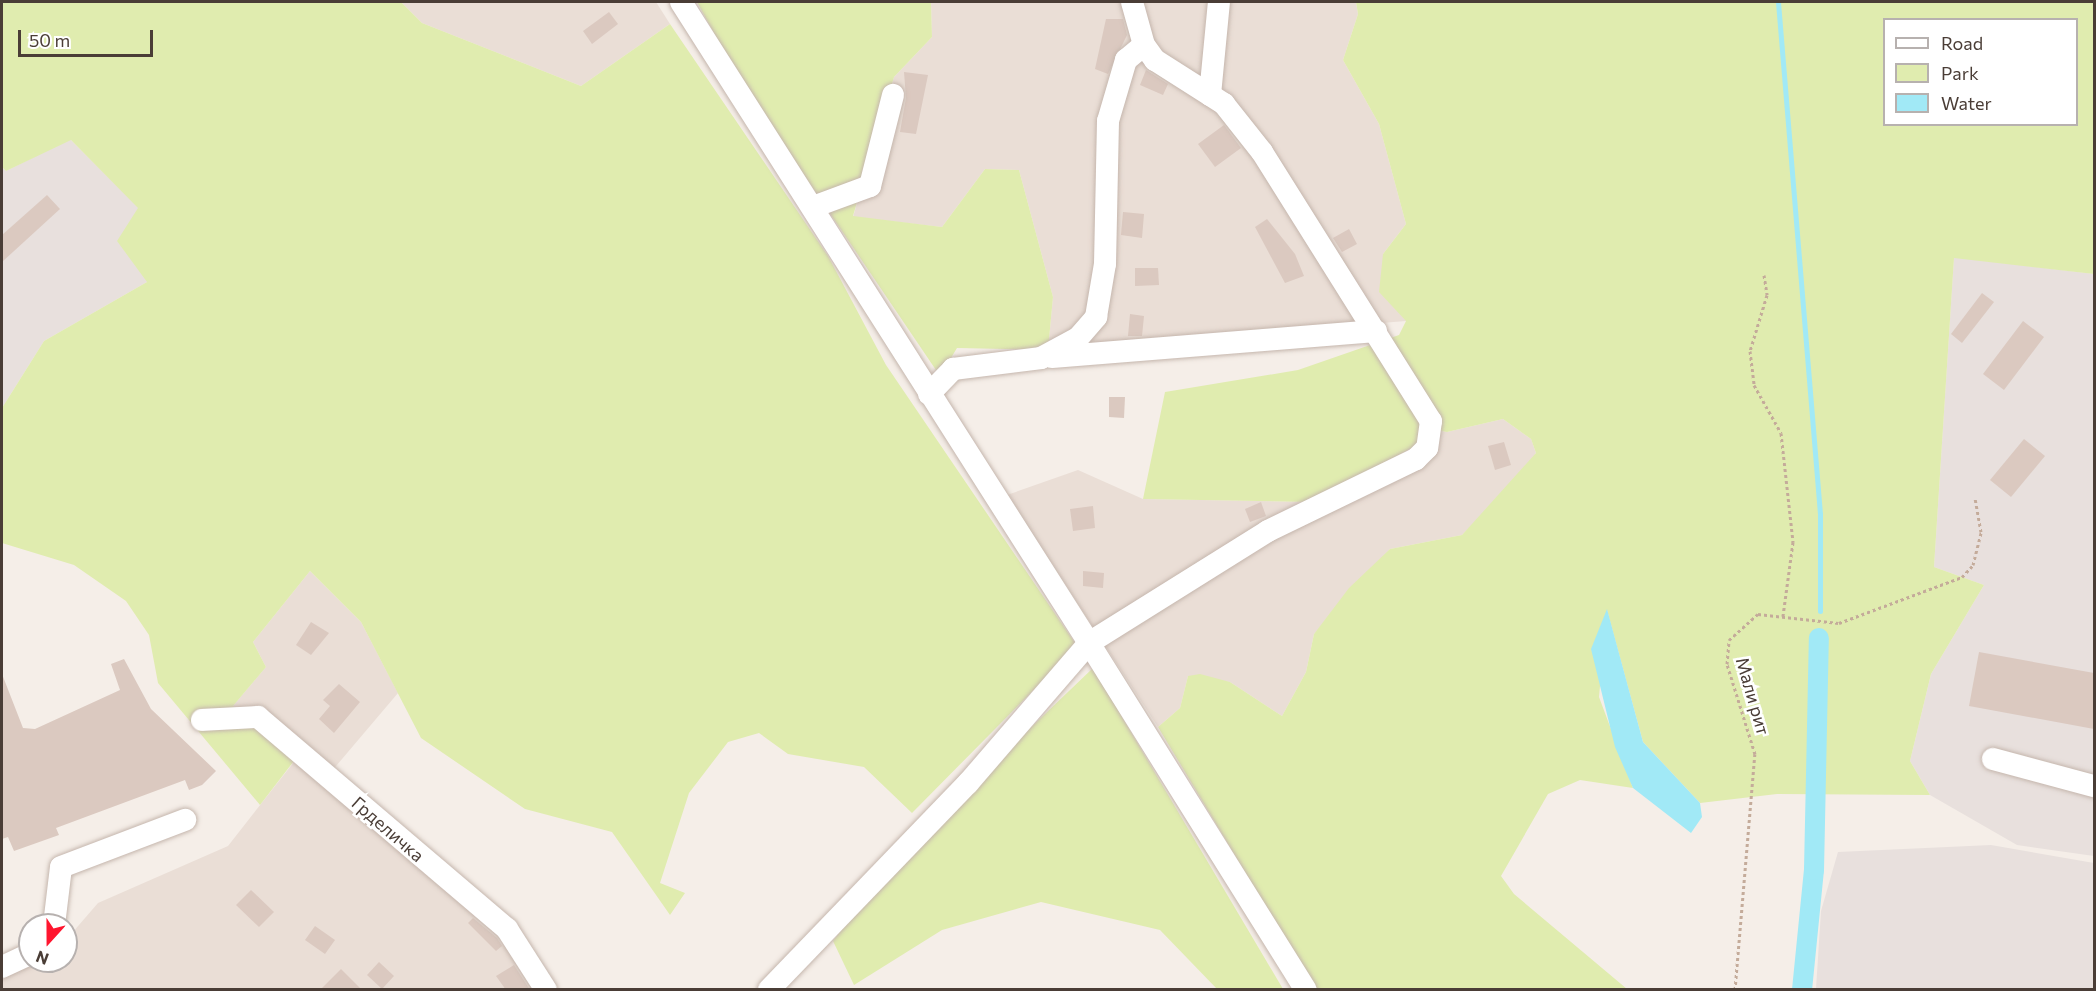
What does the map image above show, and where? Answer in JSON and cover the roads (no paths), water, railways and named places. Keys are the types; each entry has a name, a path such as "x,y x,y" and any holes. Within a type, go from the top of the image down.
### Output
{"lane":[{"path":"681,2 1089,643 1306,990"},
{"path":"769,990 968,783 1089,643 1268,531 1427,448 1431,421 1425,404 1262,152 1230,111 1210,95 1155,60 1144,45 1132,2"},
{"path":"1210,95 1219,2"},
{"path":"1041,358 1086,332 1103,305 1108,122 1126,60 1144,45"},
{"path":"813,207 870,186 893,95"},
{"path":"929,394 953,369 1041,358 1376,331"},
{"name":"Грделичка","path":"202,720 258,717 507,930 546,990"},
{"path":"1993,759 2094,786"},
{"path":"55,913 61,867 185,820"},
{"path":"2,967 18,960"}],"water":[{"path":"1607,609 1643,742 1700,803 1702,817 1691,833 1633,788 1615,747 1591,649"}],"waterway":[{"path":"1778,2 1820,514 1820,611"},
{"path":"1802,990 1814,870 1819,638"}]}
